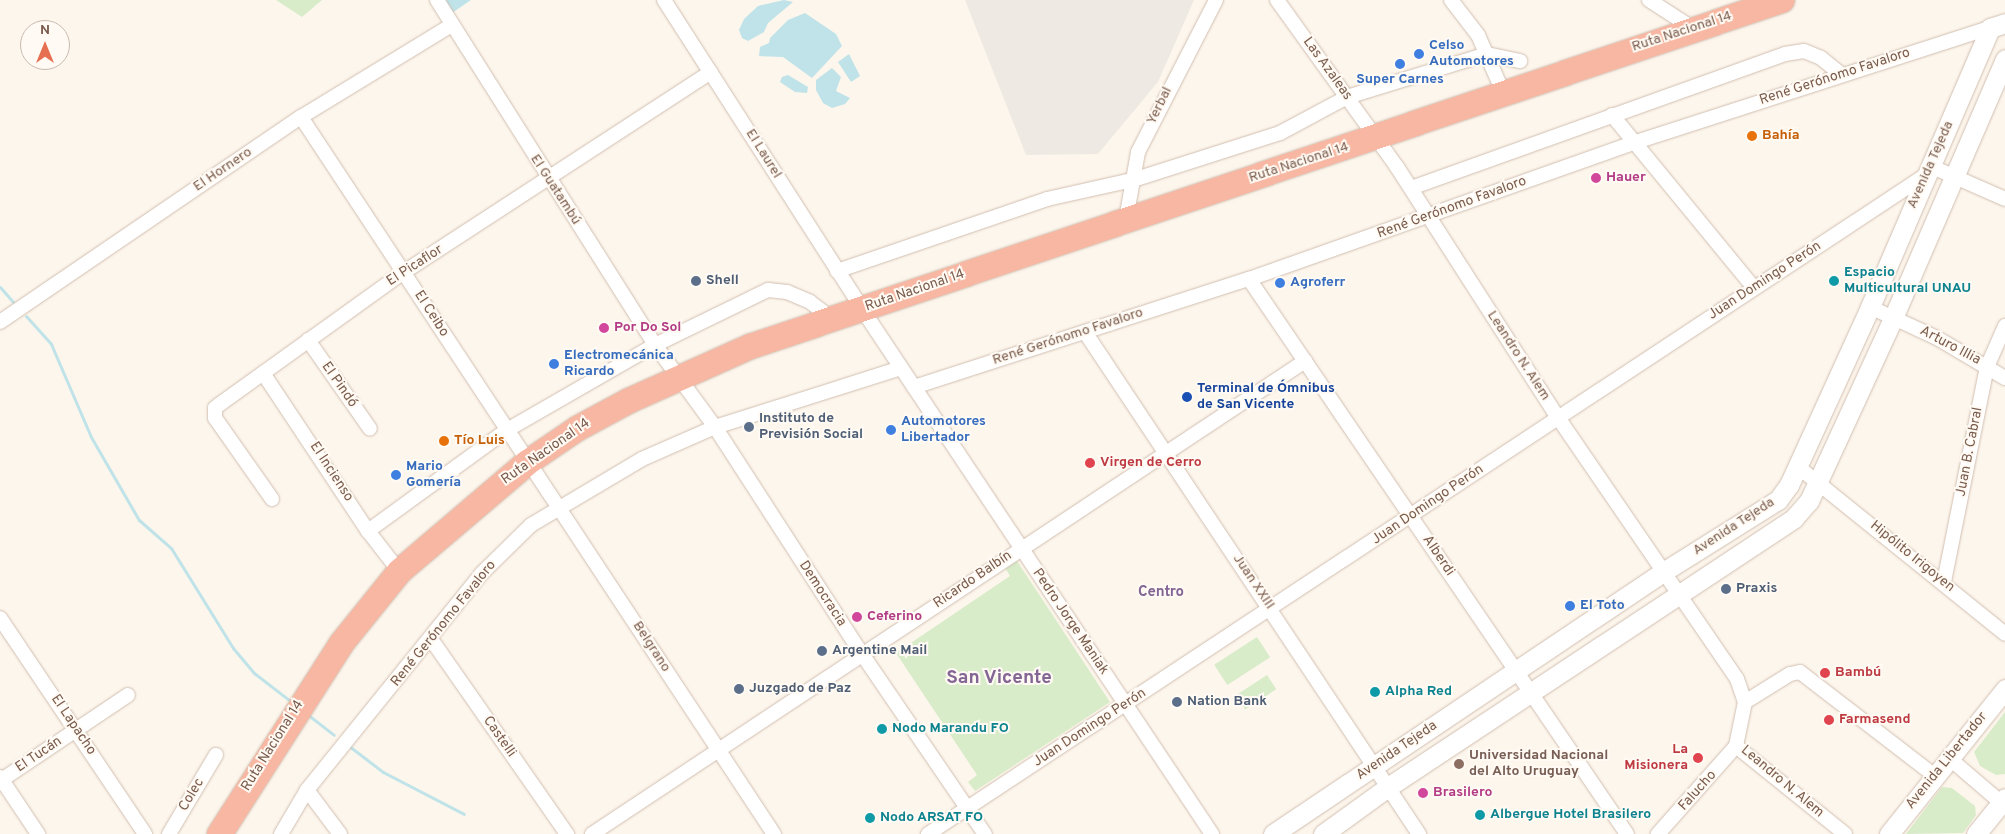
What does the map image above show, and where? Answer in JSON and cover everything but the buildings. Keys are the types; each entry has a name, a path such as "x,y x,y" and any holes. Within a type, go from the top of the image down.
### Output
{"highway":[{"name":"Ruta Nacional 14","path":"218,834 341,643 399,571 527,462 578,428 678,377 750,346 1126,219 1376,138 1503,92 1780,0"}],"main road":[{"name":"Avenida Tejeda","path":"1281,832 1516,670 1663,572 1778,500 1797,466 1870,307 1928,171 1998,26"},
{"name":"Avenida Tejeda","path":"1322,834 1388,787 1794,518 1809,501 1893,318 2005,58"},
{"name":"Avenida Libertador","path":"1889,834 2005,689"},
{"path":"1976,834 2004,802"}],"street":[{"name":"El Guatambú","path":"437,0 547,179 678,377"},
{"name":"El Laurel","path":"664,0 862,309"},
{"name":"Yerbal","path":"1126,219 1138,152 1160,104 1216,0"},
{"name":"Las Azaleas","path":"1277,0 1376,138"},
{"path":"1451,0 1478,35 1503,92"},
{"path":"1657,2 1694,28"},
{"name":"El Hornero","path":"0,322 302,117 452,25"},
{"name":"René Gerónomo Favaloro","path":"914,387 1249,279 1429,217 1633,143 1998,26"},
{"path":"1411,188 1785,54 1804,51 1821,58 1842,75"},
{"path":"838,271 1047,199 1133,180 1280,133 1347,97 1486,54 1520,61"},
{"name":"El Picaflor","path":"272,499 215,418 215,408 404,272 711,72"},
{"path":"1612,115 1633,143 1754,288"},
{"name":"El Ceibo","path":"302,117 527,462"},
{"name":"Leandro N. Alem","path":"1376,138 1411,188 1558,419 1677,594"},
{"path":"1928,171 1954,177 2005,199"},
{"name":"Juan Domingo Perón","path":"928,834 1558,419 1928,171"},
{"name":"Alberdi","path":"1249,279 1627,834"},
{"path":"368,531 507,430 655,344 768,290 787,292 810,302 831,318"},
{"name":"Arturo Illia","path":"1870,307 1937,338 2005,378"},
{"name":"Pedro Jorge Maniak","path":"862,309 1212,834"},
{"name":"Juan B. Cabral","path":"1944,582 1988,367 2005,326"},
{"name":"Juan XXIII","path":"1085,332 1166,451 1419,834"},
{"name":"El Pindó","path":"308,340 370,429"},
{"name":"Ricardo Balbín","path":"592,834 1166,451 1305,361"},
{"name":"René Gerónomo Favaloro","path":"281,834 307,790 431,639 481,574 530,525 559,505 642,459 715,428 901,368"},
{"name":"El Incienso","path":"263,373 368,531 399,571"},
{"name":"Democracia","path":"678,377 715,428 862,654 985,834"},
{"name":"Belgrano","path":"527,462 559,505 774,834"},
{"name":"Hipólito Irigoyen","path":"1797,466 1944,582 2005,634"},
{"path":"1677,594 1737,679 1745,702 1790,674 1800,672 1935,776"},
{"name":"El Lapacho","path":"0,618 145,834"},
{"name":"Castelli","path":"431,639 567,834"},
{"name":"El Tucán","path":"1,780 128,695"},
{"name":"Leandro N. Alem","path":"1745,702 1736,746 1845,834"},
{"name":"Falucho","path":"1658,834 1736,746"},
{"name":"Colec","path":"169,834 216,755"},
{"path":"1949,758 2004,802"},
{"path":"1,780 38,834"},
{"path":"307,790 340,834"}],"shaded area":[{"path":"965,0 1194,0 1158,82 1098,154 1026,155"}],"green space":[{"path":"276,0 322,0 302,17"},
{"path":"1015,558 1110,702 975,791 968,782 977,775 896,653 1010,576 1004,566"},
{"path":"1257,637 1270,657 1227,685 1214,665"},
{"path":"1267,675 1276,689 1245,709 1236,695"},
{"path":"2005,712 2005,774 1996,775 1980,766 1974,752"},
{"path":"1942,787 1952,788 1975,806 1976,815 1963,833 1906,834"}],"water":[{"path":"444,0 471,0 452,13"},
{"path":"784,0 793,2 768,23 764,32 748,41 742,38 739,30 744,19 758,6"},
{"path":"805,13 836,34 842,46 812,78 783,57 759,56 760,47 769,43 770,38 788,20"},
{"path":"849,54 860,76 851,82 838,62"},
{"path":"832,68 841,77 836,91 850,98 845,104 832,108 823,103 816,90 816,80"},
{"path":"788,75 808,87 807,93 795,92 780,82 782,77"}],"waterway":[{"path":"0,287 13,302"},
{"path":"26,316 51,344 91,437 139,520 171,548 233,648 254,673 289,700"},
{"path":"307,714 334,735"},
{"path":"349,746 383,772 464,814"}],"place":[{"name":"Celso Automotores","path":"1419,54"},
{"name":"Super Carnes","path":"1400,64"},
{"name":"Bahía","path":"1752,136"},
{"name":"Hauer","path":"1596,178"},
{"name":"Shell","path":"696,281"},
{"name":"Espacio Multicultural UNAU","path":"1834,281"},
{"name":"Agroferr","path":"1280,283"},
{"name":"Por Do Sol","path":"604,328"},
{"name":"Electromecánica Ricardo","path":"554,364"},
{"name":"Terminal de Ómnibus de San Vicente","path":"1187,397"},
{"name":"Instituto de Previsión Social","path":"749,427"},
{"name":"Automotores Libertador","path":"891,430"},
{"name":"Tío Luis","path":"444,441"},
{"name":"Virgen de Cerro","path":"1090,463"},
{"name":"Mario Gomería","path":"396,475"},
{"name":"Praxis","path":"1726,589"},
{"name":"El Toto","path":"1570,606"},
{"name":"Ceferino","path":"857,617"},
{"name":"Argentine Mail","path":"822,651"},
{"name":"Bambú","path":"1825,673"},
{"name":"Juzgado de Paz","path":"739,689"},
{"name":"Alpha Red","path":"1375,692"},
{"name":"Nation Bank","path":"1177,702"},
{"name":"Farmasend","path":"1829,720"},
{"name":"Nodo Marandu FO","path":"882,729"},
{"name":"La Misionera","path":"1698,758"},
{"name":"Universidad Nacional del Alto Uruguay","path":"1459,764"},
{"name":"Brasilero","path":"1423,793"},
{"name":"Albergue Hotel Brasilero","path":"1480,815"},
{"name":"Nodo ARSAT FO","path":"870,818"}],"district":[{"name":"Centro","path":"1161,593"},
{"name":"San Vicente","path":"999,679"}]}
